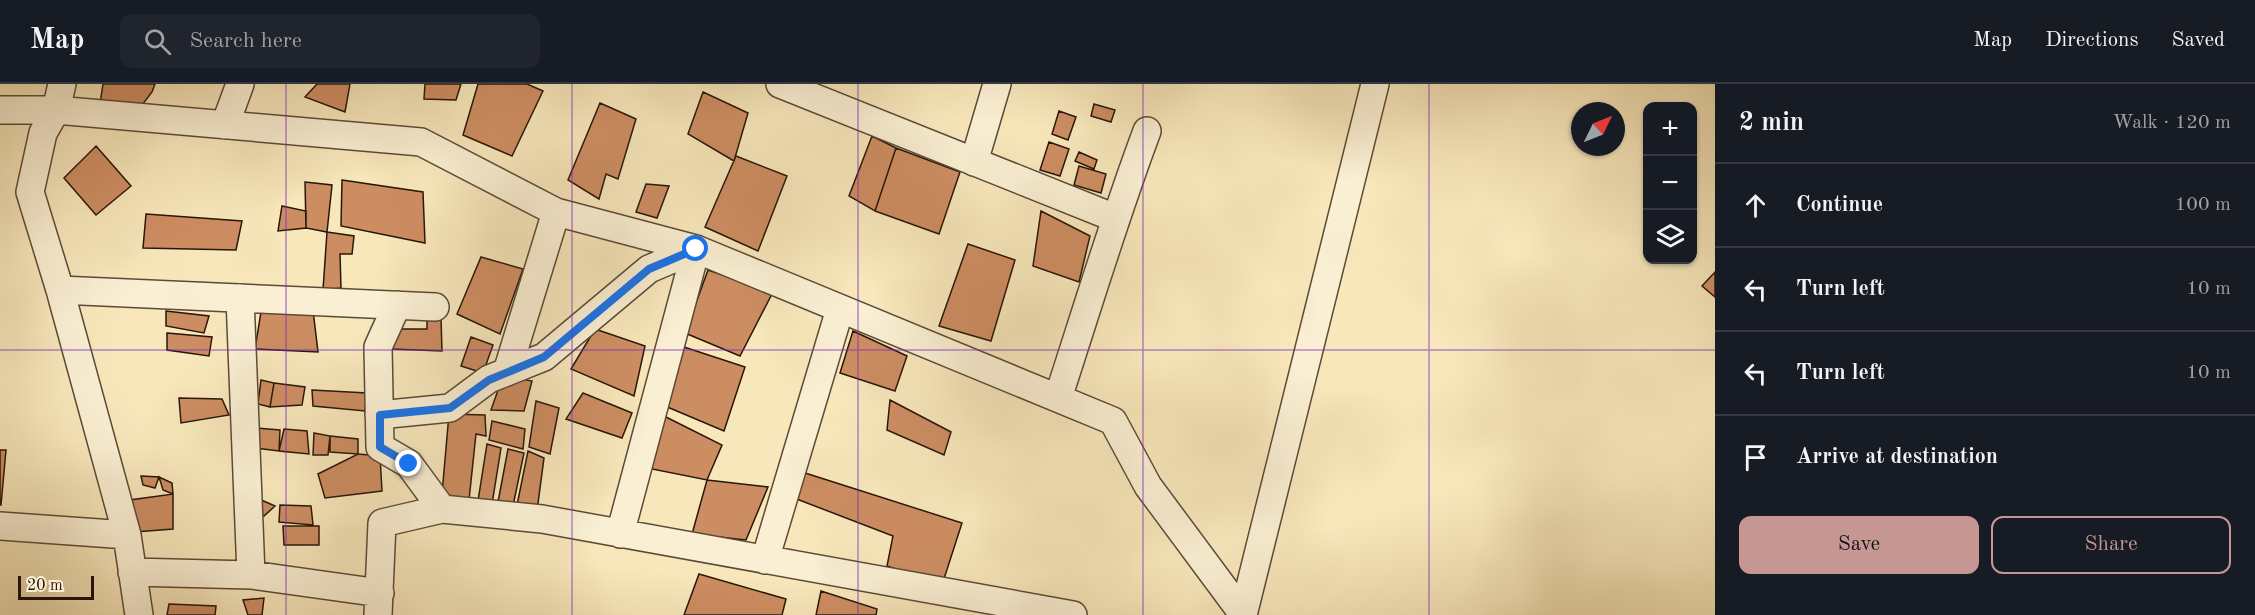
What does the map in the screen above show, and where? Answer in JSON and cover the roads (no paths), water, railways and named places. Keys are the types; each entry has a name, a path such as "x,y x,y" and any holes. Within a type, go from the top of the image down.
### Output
{"street":[{"path":"62,84 56,110 43,133 30,192 60,290 127,535 139,615"},
{"path":"225,125 240,84"},
{"path":"780,84 1114,218"},
{"path":"974,162 997,84"},
{"path":"1243,614 1375,84"},
{"path":"0,110 56,110 421,142 556,212 696,249 1113,421 1148,486 1243,614"},
{"path":"1058,398 1106,254 1114,218 1147,131"},
{"path":"507,372 556,212"},
{"path":"380,415 450,408 489,380 544,357 649,269 696,249"},
{"path":"620,534 696,249"},
{"path":"60,290 435,307"},
{"path":"240,298 251,575"},
{"path":"397,305 378,347 380,447 409,464 442,509"},
{"path":"765,560 840,309"},
{"path":"132,572 251,575 379,604 382,524 442,509 542,519 1073,615"},
{"path":"0,526 127,535"}]}
